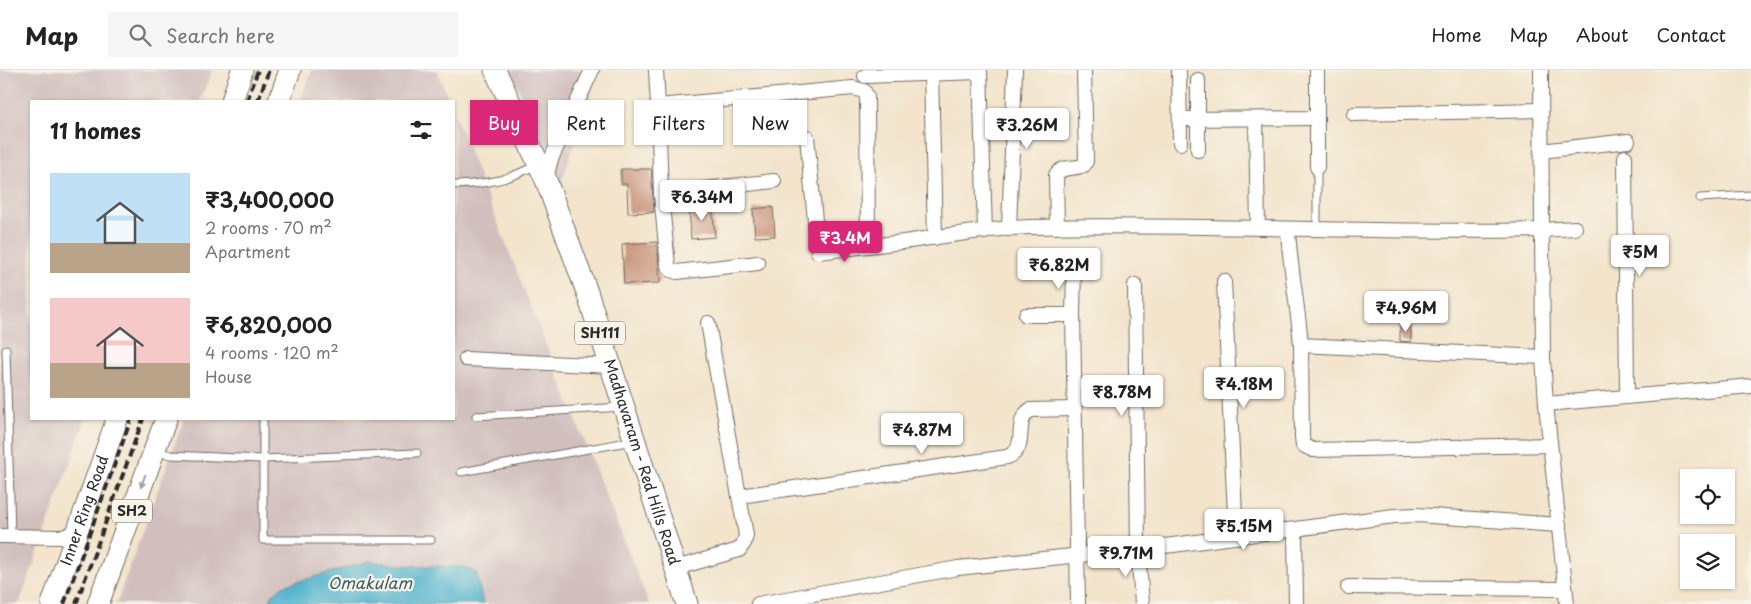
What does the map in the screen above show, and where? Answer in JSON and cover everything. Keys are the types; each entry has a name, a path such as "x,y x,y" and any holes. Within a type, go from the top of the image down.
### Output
{"main road":[{"path":"232,100 242,70"},
{"path":"279,100 290,70"},
{"name":"Madhavaram - Red Hills Road","path":"495,70 542,172 611,366 687,604"},
{"name":"Inner Ring Road","path":"52,604 117,420"},
{"name":"SH2","path":"98,604 166,420"}],"street":[{"path":"542,172 551,159 592,70"},
{"path":"656,70 658,100"},
{"path":"1009,229 1016,70"},
{"path":"1057,227 1056,175 1062,169 1080,168 1086,161 1084,70"},
{"path":"1179,70 1180,143"},
{"path":"1317,70 1317,168"},
{"path":"1541,70 1543,357 1549,445 1566,604"},
{"path":"702,100 863,78 930,72 980,71 986,232"},
{"path":"930,72 934,238"},
{"path":"863,78 867,97 868,246"},
{"path":"1198,80 1198,150"},
{"path":"1354,114 1541,110"},
{"path":"1180,119 1317,118"},
{"path":"1256,119 1258,228"},
{"path":"807,137 818,252 1009,229 1057,227 1164,225 1288,230 1452,232 1575,228"},
{"path":"1541,152 1628,140"},
{"path":"660,145 666,257 671,270 677,272 758,263"},
{"path":"1625,157 1627,396"},
{"path":"662,194 774,181"},
{"path":"1288,230 1291,273 1297,302 1301,345 1303,445 1313,450 1549,445"},
{"path":"1074,266 1073,409 1075,555 1078,604"},
{"path":"1224,281 1236,537"},
{"path":"1135,285 1138,549 1142,604"},
{"path":"1026,315 1073,315"},
{"path":"676,568 739,550 744,543 746,534 708,323"},
{"path":"1301,345 1543,357"},
{"path":"466,359 611,366"},
{"path":"1546,404 1751,386"},
{"path":"740,496 1007,457 1013,455 1020,447 1022,421 1030,410 1073,409"},
{"path":"758,604 799,600 958,568 1295,531 1394,516 1417,515 1559,526"},
{"path":"5,536 62,537 79,531"},
{"path":"1295,531 1296,604"},
{"path":"1348,587 1564,589"}],"lane":[{"path":"1317,168 1317,230"},
{"path":"455,185 482,185 542,172"},
{"path":"1700,198 1751,194"},
{"path":"5,536 6,349"},
{"path":"476,416 624,407"},
{"path":"263,420 263,540 431,540"},
{"path":"461,472 635,441"},
{"path":"154,451 170,455 262,459 417,453"}],"shaded area":[{"path":"0,70 212,70 200,100 30,100 30,420 86,420 19,604 0,604"},
{"path":"312,70 437,70 449,100 300,100"},
{"path":"510,70 599,70 589,100 548,100 548,145 574,145 561,183 538,132 538,100 524,100"},
{"path":"455,116 649,604 116,604 184,420 455,420"}],"water":[{"name":"Omakulam","path":"370,561 398,565 462,567 476,573 483,604 270,604 272,595 283,586"}],"building":[{"path":"621,169 651,169 654,212 628,213 627,184 621,184"},
{"path":"712,205 715,237 691,239 689,207"},
{"path":"773,207 775,236 755,237 753,209"},
{"path":"657,242 660,283 624,284 622,244"},
{"path":"1400,324 1411,324 1411,342 1400,341"}],"railway":[{"path":"247,100 258,70"},
{"path":"258,100 269,70"},
{"path":"64,604 131,420"},
{"path":"76,604 143,420"}]}
